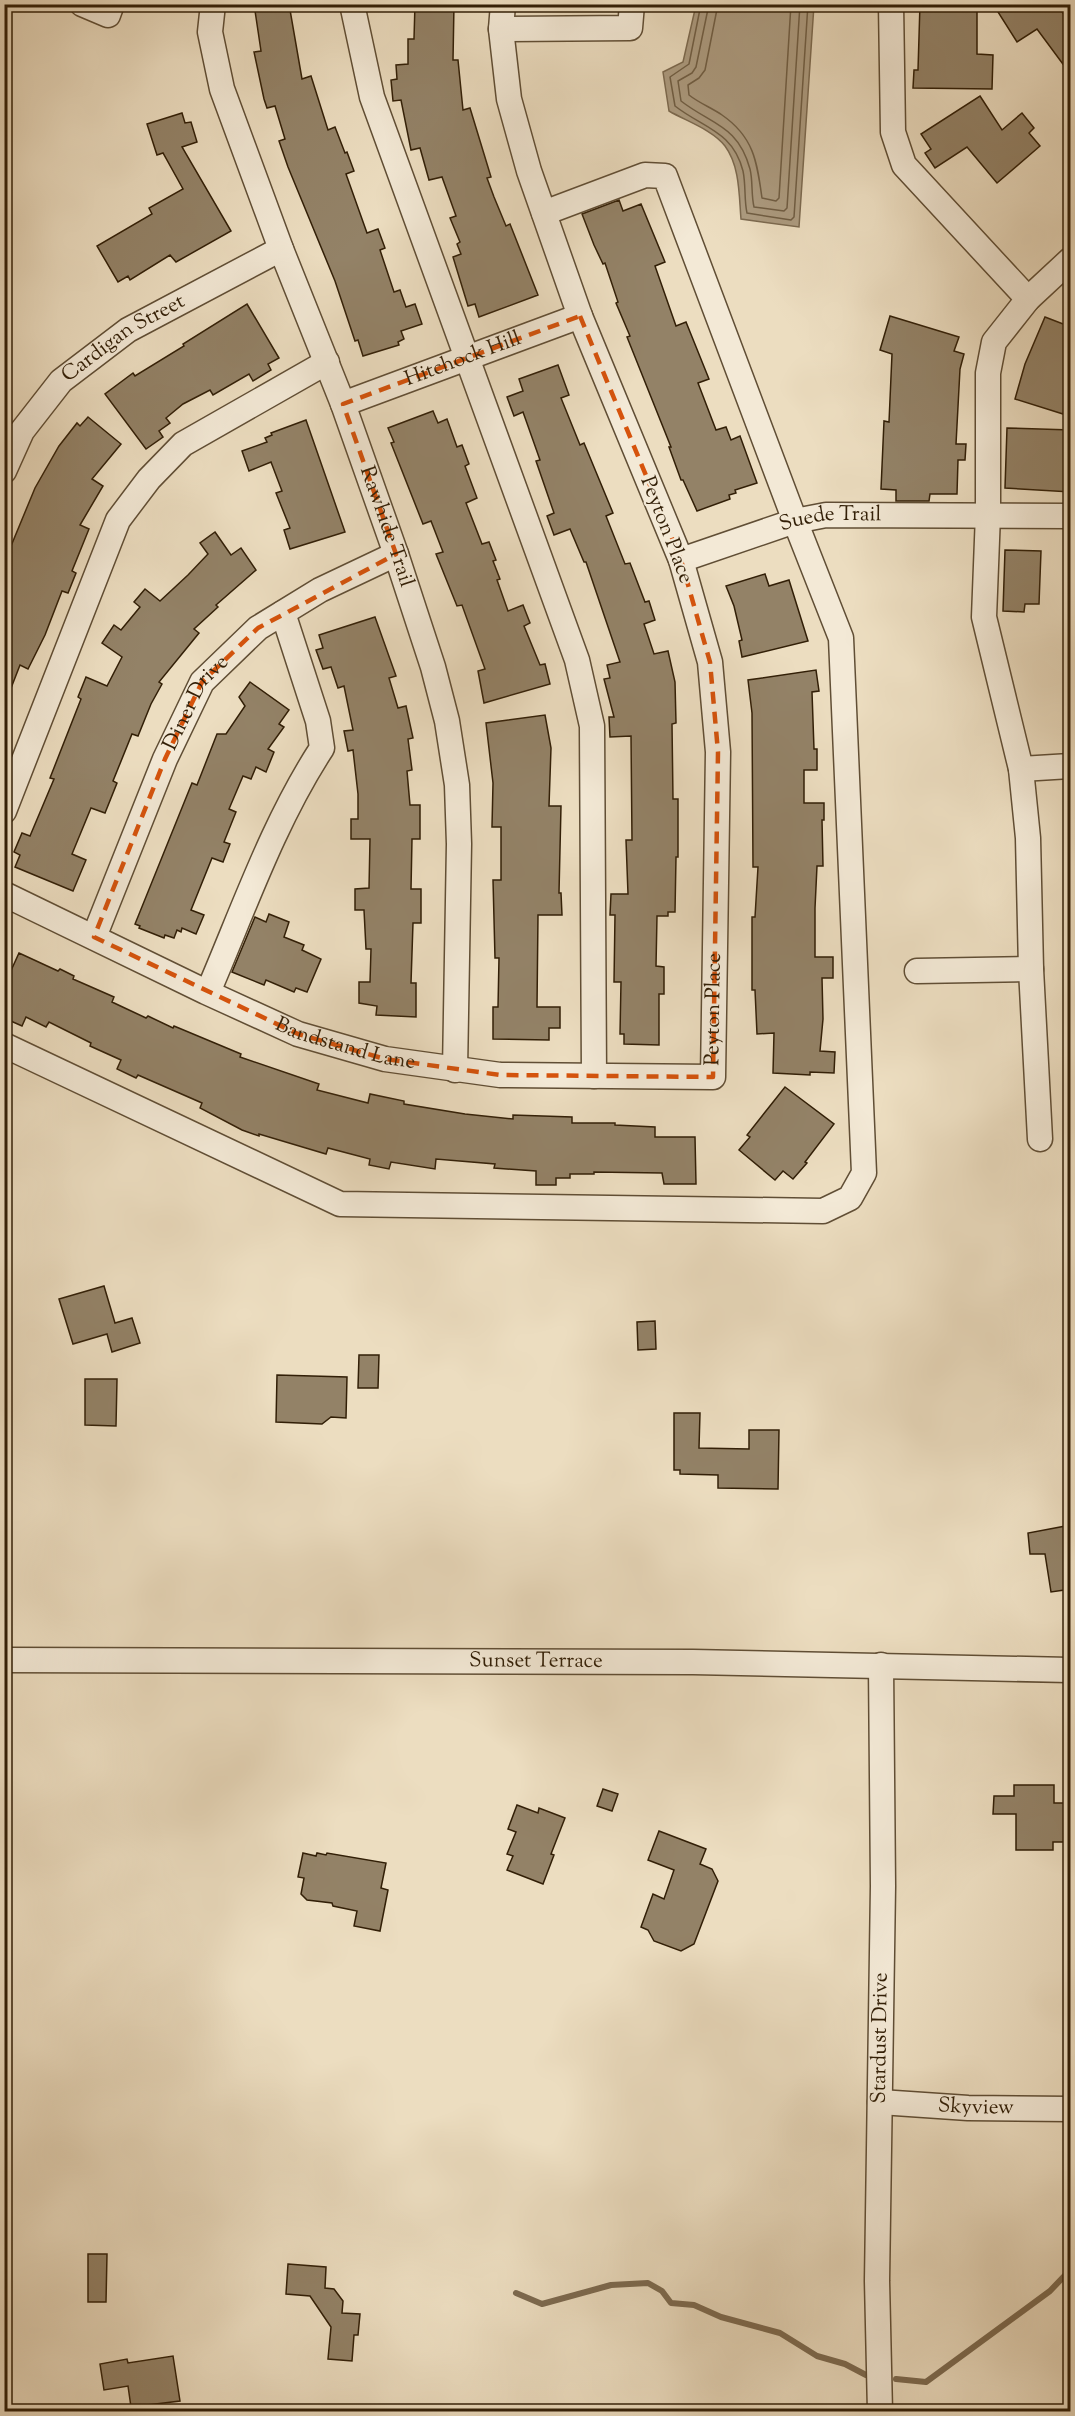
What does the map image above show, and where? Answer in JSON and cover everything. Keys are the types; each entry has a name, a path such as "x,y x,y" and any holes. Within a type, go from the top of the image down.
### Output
{"street":[{"path":"82,4 108,15 112,4"},
{"name":"Rawhide Trail","path":"213,4 210,32 222,88 281,249 343,404 396,554 447,721 457,784 459,844 455,1070"},
{"path":"352,4 372,97 577,660 592,726 594,1076"},
{"name":"Peyton Place","path":"503,4 501,29 509,99 544,213 580,316 681,560 710,662 718,752 713,1077"},
{"path":"501,29 630,27 632,4"},
{"path":"891,4 893,132 904,165 1028,299"},
{"path":"4,1045 340,1204 823,1211 850,1198 864,1173 842,638 795,521 665,176 645,175 544,213"},
{"name":"Cardigan Street","path":"4,471 22,431 61,381 128,330 281,249"},
{"path":"1040,1139 1031,969 1028,838 1022,769 984,617 988,373 994,342 1028,299 1071,260"},
{"name":"Hitchock Hill","path":"343,404 580,316"},
{"path":"4,812 118,520 149,478 183,444 327,362"},
{"name":"Suede Trail","path":"681,560 795,521 826,515 1071,516"},
{"name":"Diner Drive","path":"94,937 165,759 202,682 258,628 320,590 396,554"},
{"path":"208,993 273,841 322,748 318,721 283,613"},
{"path":"1022,769 1071,766"},
{"name":"Bandstand Lane","path":"4,894 298,1034 385,1059 500,1075 713,1077"},
{"path":"917,971 1031,969"},
{"name":"Sunset Terrace","path":"4,1660 881,1665 1068,1670"},
{"name":"Stardust Drive","path":"880,2412 877,2281 883,1886 881,1665"},
{"name":"Skyview","path":"880,2103 968,2108 1071,2109"}],"highlighted area":[{"path":"580,316 681,560 710,662 718,752 713,1077 500,1075 385,1059 298,1034 94,937 165,759 202,682 258,628 396,554 343,404"}],"water":[{"path":"696,5 814,5 799,227 741,219 736,172 725,146 706,131 669,111 663,72 683,62"}],"building":[{"path":"254,4 289,4 302,79 311,76 328,130 335,127 345,153 347,152 354,171 346,174 367,233 378,229 385,248 380,250 394,292 400,290 406,307 415,304 422,324 401,331 404,339 398,342 399,345 363,356 358,340 355,341 335,281 279,141 285,139 275,106 267,108 264,99 254,52 261,51"},
{"path":"415,4 454,4 453,60 458,60 463,110 470,108 491,177 487,178 506,226 510,224 538,295 479,317 475,304 468,306 453,257 461,254 457,244 460,242 450,218 456,216 442,177 429,180 420,148 411,150 401,100 393,101 391,80 397,79 396,65 408,64 408,39 414,39"},
{"path":"920,4 977,4 977,54 993,55 992,89 913,88 914,70 918,70"},
{"path":"1009,4 1057,4 1065,16 1071,12 1071,75 1037,29 1017,42 998,12"},
{"path":"980,96 1002,130 1022,113 1034,128 1029,133 1040,146 997,183 967,147 935,168 925,153 931,149 921,134"},
{"path":"182,113 185,123 191,122 197,142 182,147 231,231 176,262 170,255 130,280 128,276 118,282 97,246 152,214 149,208 183,189 163,153 157,155 147,124"},
{"path":"619,200 623,211 641,204 665,262 655,266 676,326 686,322 709,379 698,383 716,430 726,427 731,440 740,436 757,483 735,490 736,493 729,495 730,499 697,511 681,480 669,447 671,447 627,337 630,336 616,303 618,302 605,263 603,264 594,245 582,214"},
{"path":"247,304 279,358 268,364 271,370 253,381 249,374 213,395 210,390 183,404 166,418 170,423 159,431 163,437 146,449 105,394 133,373 135,376"},
{"path":"890,316 959,337 954,351 964,354 960,369 956,444 966,444 965,460 958,460 957,494 930,494 929,501 896,501 896,490 881,489 884,421 889,422 892,354 880,350"},
{"path":"1045,317 1071,327 1071,387 1063,414 1015,399 1025,364"},
{"path":"558,365 569,395 561,398 580,445 584,443 613,513 606,516 625,564 630,563 645,602 649,601 655,620 644,624 654,654 668,651 675,682 676,723 672,724 673,799 678,799 678,857 676,857 675,912 668,912 668,916 657,916 656,966 664,967 664,994 659,994 659,1045 624,1044 624,1034 620,1034 621,982 614,982 615,915 610,915 611,894 628,894 626,840 632,840 631,736 610,737 609,717 614,717 604,679 610,678 607,665 620,662 586,562 570,529 554,535 547,516 554,513 536,461 540,460 523,412 514,416 507,397 523,391 519,379"},
{"path":"433,411 438,423 447,419 457,447 462,445 469,464 465,466 477,498 466,503 482,544 489,542 496,560 493,561 500,579 497,580 508,611 523,605 530,623 524,626 540,665 545,664 550,684 484,703 478,671 485,669 462,605 457,606 436,554 443,552 431,521 423,524 391,443 394,442 388,428"},
{"path":"88,417 121,444 92,479 103,486 80,525 89,529 72,571 76,573 68,593 62,591 45,635 28,669 20,665 6,701 4,701 4,563 35,488 59,446 77,423 80,426"},
{"path":"306,420 345,532 290,549 284,530 290,528 276,493 282,491 271,462 249,471 242,451 267,442 265,438 272,435 271,433"},
{"path":"1007,428 1071,430 1071,492 1005,488"},
{"path":"215,532 231,555 241,548 256,570 216,605 218,607 194,629 199,633 159,682 162,684 138,736 132,734 113,781 117,783 105,813 91,808 72,854 86,860 73,891 15,867 20,855 14,852 22,833 30,836 54,779 50,778 81,699 78,697 86,677 107,686 122,657 102,643 114,625 121,630 140,607 134,602 145,589 160,601 188,575 208,554 200,543"},
{"path":"1005,550 1041,551 1039,604 1025,604 1024,612 1003,611"},
{"path":"765,574 769,586 789,580 808,641 742,657 739,641 742,640 734,606 726,586"},
{"path":"375,617 396,676 389,678 398,708 406,706 413,738 408,739 412,770 407,771 410,805 420,805 420,839 412,839 411,889 421,889 421,923 413,923 411,983 416,983 416,1017 376,1015 377,1006 359,1003 359,982 370,982 371,949 366,949 364,910 355,910 355,889 369,888 370,839 351,839 351,819 358,819 358,794 353,750 348,751 344,731 353,730 344,686 338,688 331,667 323,669 316,650 323,648 319,635"},
{"path":"816,670 819,691 812,692 817,770 804,770 804,803 824,803 823,866 817,866 815,957 833,957 833,978 822,978 823,1019 820,1051 835,1052 834,1073 810,1072 810,1075 773,1073 774,1033 757,1034 755,990 752,990 752,917 755,917 758,867 753,867 752,713 748,680"},
{"path":"250,682 289,710 279,724 284,727 268,749 274,752 266,772 256,767 251,779 243,776 229,809 236,812 224,842 230,844 223,862 212,858 191,910 204,915 196,934 182,928 181,932 177,930 174,938 165,935 164,938 139,928 140,926 135,924 192,783 197,785 217,734 226,734 245,706 239,697"},
{"path":"545,715 551,748 549,806 561,806 559,893 561,893 562,915 538,915 537,1007 560,1007 560,1028 549,1028 549,1040 493,1039 493,1007 498,1007 499,958 495,958 493,880 501,880 501,827 492,827 493,783 486,723"},
{"path":"269,914 289,922 284,937 304,945 302,950 321,959 307,992 296,988 294,992 266,980 264,985 232,972 255,917 266,922"},
{"path":"19,953 74,976 73,979 114,997 112,1002 146,1018 148,1016 173,1028 174,1026 241,1054 240,1057 319,1084 317,1090 368,1103 370,1094 404,1101 404,1104 465,1114 513,1119 513,1115 572,1117 572,1123 615,1123 615,1125 655,1127 655,1137 695,1137 696,1184 664,1184 662,1173 594,1172 594,1174 570,1174 570,1178 556,1178 556,1185 536,1185 536,1171 494,1168 495,1164 436,1159 435,1169 391,1162 389,1169 369,1165 370,1159 328,1148 326,1154 259,1134 259,1136 242,1130 200,1108 202,1103 138,1075 136,1078 117,1069 121,1060 90,1046 91,1043 49,1022 46,1027 26,1017 22,1026 4,1018 4,986"},
{"path":"785,1087 834,1124 793,1179 783,1171 775,1180 739,1150 750,1137 747,1135"},
{"path":"104,1286 115,1323 132,1318 140,1343 112,1352 107,1334 73,1344 59,1299"},
{"path":"655,1321 656,1349 638,1350 637,1322"},
{"path":"359,1355 379,1355 378,1388 358,1388"},
{"path":"277,1375 347,1377 346,1418 331,1417 322,1424 276,1422"},
{"path":"85,1379 117,1379 116,1426 85,1425"},
{"path":"674,1413 700,1413 699,1448 749,1449 749,1430 779,1430 778,1489 718,1488 718,1475 680,1474 680,1470 674,1470"},
{"path":"1071,1525 1071,1589 1051,1592 1045,1554 1030,1554 1028,1533"},
{"path":"1014,1785 1054,1785 1054,1803 1065,1803 1065,1842 1053,1842 1053,1850 1016,1850 1016,1814 993,1814 994,1796 1014,1796"},
{"path":"603,1789 618,1794 612,1811 597,1806"},
{"path":"517,1805 538,1813 539,1808 565,1818 551,1854 554,1855 543,1884 507,1870 513,1856 507,1854 516,1832 508,1829"},
{"path":"659,1831 706,1849 700,1864 712,1869 718,1881 694,1944 681,1951 654,1941 648,1930 641,1927 653,1894 664,1899 674,1870 648,1860"},
{"path":"303,1853 316,1856 317,1853 326,1855 327,1853 386,1863 381,1888 388,1890 380,1931 354,1926 357,1911 333,1906 332,1903 307,1900 301,1894 304,1878 298,1877"},
{"path":"88,2254 107,2254 106,2302 88,2302"},
{"path":"288,2264 326,2267 325,2288 334,2289 343,2301 342,2313 360,2314 358,2335 354,2335 352,2361 328,2359 331,2327 310,2296 286,2294"},
{"path":"173,2356 180,2401 131,2407 128,2386 104,2390 100,2364 127,2359 128,2363"}],"waterway":[{"path":"896,2379 926,2382 1050,2291 1070,2270"},
{"path":"516,2293 542,2304 611,2285 648,2283 662,2291 671,2303 694,2305 721,2317 780,2333 817,2356 845,2364 866,2375"}]}
